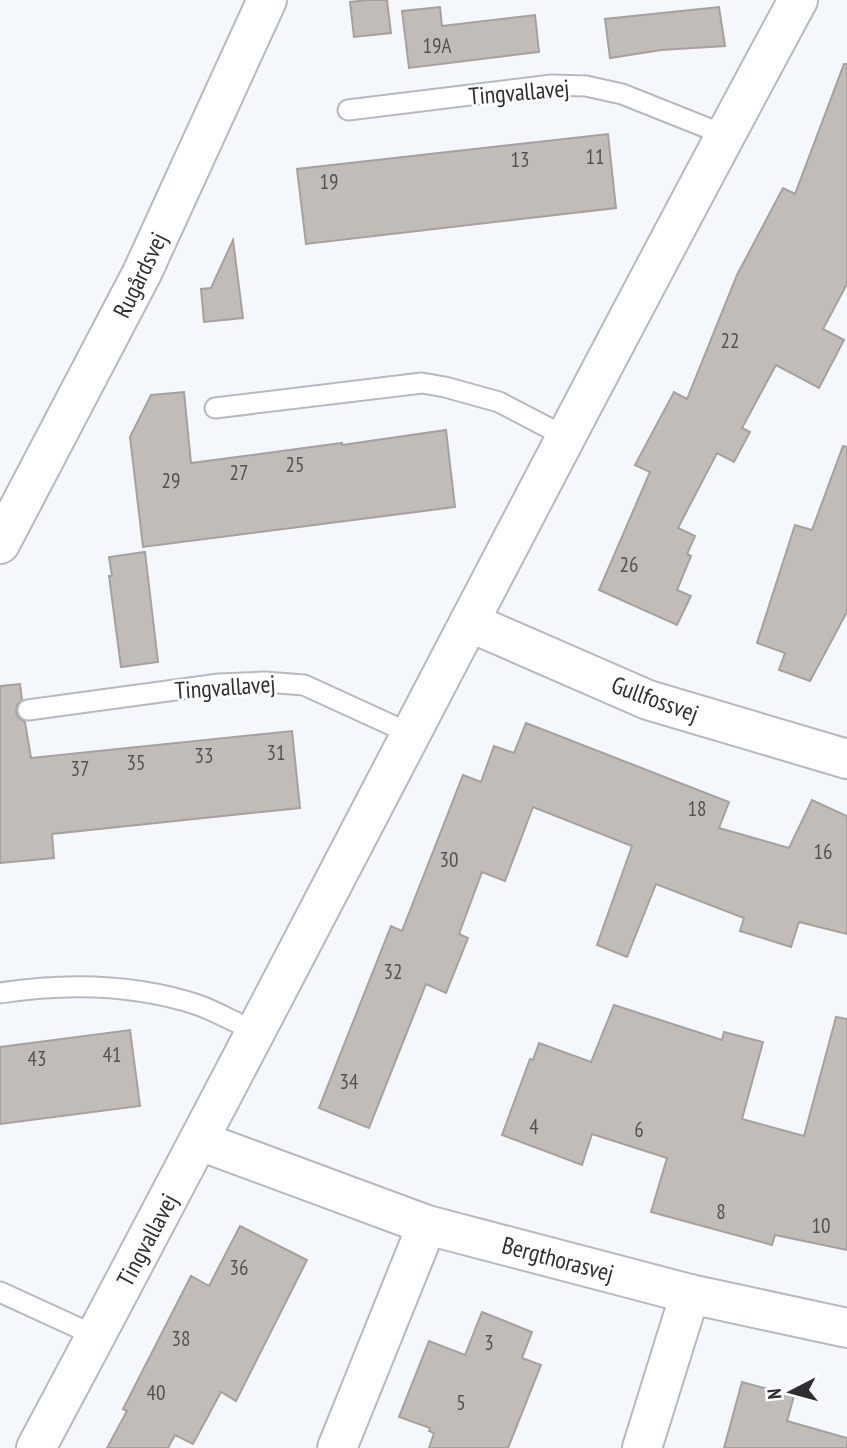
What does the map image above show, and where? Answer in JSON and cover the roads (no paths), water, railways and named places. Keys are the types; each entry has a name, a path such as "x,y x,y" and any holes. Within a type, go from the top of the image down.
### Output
{"street":[{"name":"Rugårdsvej","path":"0,544 142,273 267,0"},
{"name":"Tingvallavej","path":"36,1448 200,1141 797,0"},
{"name":"Gullfossvej","path":"470,622 648,700 847,759"},
{"name":"Bergthorasvej","path":"200,1141 427,1225 690,1294 847,1328"},
{"path":"337,1448 427,1225"},
{"path":"642,1448 690,1294"}],"lane":[{"name":"Tingvallavej","path":"348,110 552,85 586,86 622,94 725,135"},
{"path":"215,408 422,383 499,402 566,437"},
{"name":"Tingvallavej","path":"28,710 219,684 265,682 304,685 411,734"},
{"path":"0,993 40,987 111,987 199,1005 257,1032"},
{"path":"0,1292 96,1336"}]}
